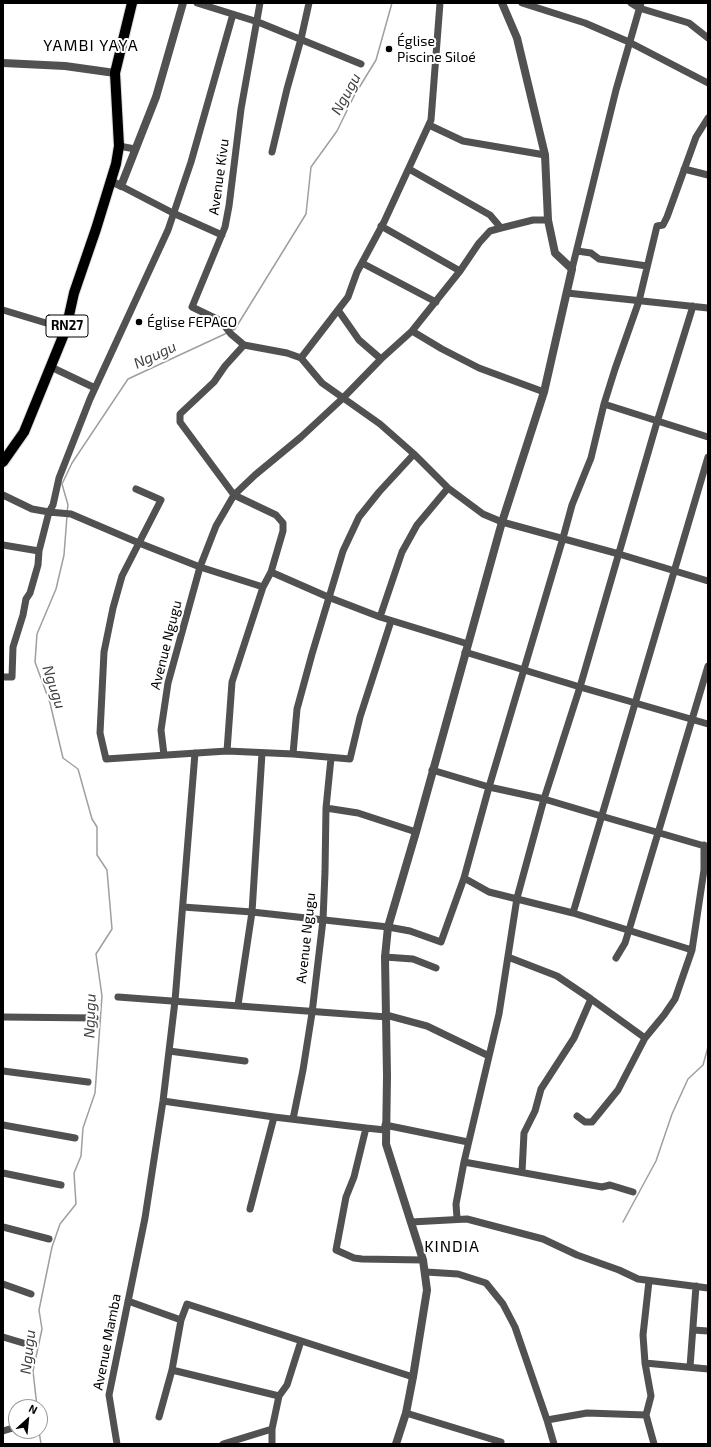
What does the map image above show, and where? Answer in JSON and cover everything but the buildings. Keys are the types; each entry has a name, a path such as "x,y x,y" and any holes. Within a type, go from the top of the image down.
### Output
{"main road":[{"name":"RN27","path":"3,462 24,432 66,330 74,293 116,164 119,146 115,74 132,3"}],"street":[{"path":"121,186 156,97 183,3"},
{"path":"197,3 258,22 361,64"},
{"name":"Avenue Kivu","path":"244,345 229,332 221,321 192,307 222,235 229,206 245,81 258,22 260,3"},
{"path":"272,152 309,3"},
{"path":"301,358 348,297 357,272 382,226 431,120 440,3"},
{"path":"502,3 517,38 545,155 548,220 555,253 572,269"},
{"path":"522,3 585,23 629,42 708,83"},
{"path":"631,3 689,23 708,38"},
{"path":"396,1444 406,1413 427,1290 424,1260 386,1144 385,1128 387,1088 385,957 388,927 416,832 502,522 544,392 585,213 640,5"},
{"path":"3,677 12,677 13,647 26,599 30,593 38,565 39,551 49,512 53,505 59,478 95,388 168,230 191,162 233,14"},
{"path":"3,63 65,66 115,74"},
{"path":"183,907 252,912 388,927 410,931 441,942 464,878 489,787 572,505 591,458 604,404 639,301 657,226 663,225 667,217 696,136 708,118"},
{"path":"429,125 463,141 545,155"},
{"path":"119,146 135,149"},
{"path":"409,169 490,215 501,228"},
{"path":"684,169 708,175"},
{"path":"111,181 173,213 222,235"},
{"path":"343,398 381,359 412,331 460,271 479,243 490,231 533,220 548,220"},
{"path":"382,226 460,271"},
{"path":"577,251 591,253 599,259 647,266"},
{"path":"362,263 436,302"},
{"path":"567,293 708,308"},
{"path":"457,1218 456,1204 468,1142 498,1014 517,898 544,799 580,688 657,422 693,306"},
{"path":"3,310 66,330"},
{"path":"338,310 359,340 381,359"},
{"path":"412,331 442,350 479,368 544,392"},
{"path":"227,751 232,682 264,588 271,572 283,531 283,522 276,515 234,495 180,422 180,414 214,382 225,366 244,345 287,353 301,358 322,383 380,424 414,454 448,488 483,514 502,522 619,554 708,581"},
{"path":"51,367 95,388"},
{"name":"Avenue Ngugu","path":"164,755 161,730 168,683 200,567 216,526 234,495 301,437 343,398"},
{"path":"604,404 708,437"},
{"path":"293,754 297,710 328,597 343,551 359,517 379,492 414,454"},
{"path":"573,913 708,457"},
{"path":"380,617 402,552 417,525 448,488"},
{"path":"136,489 161,500 122,576 105,645 100,733 106,759 227,751 293,754 350,759 360,717 391,621"},
{"path":"3,496 32,509 71,514 200,567 264,588"},
{"path":"3,545 39,551"},
{"path":"271,572 328,597 523,670 580,688 708,724"},
{"path":"616,958 625,943 708,666"},
{"name":"Avenue Mamba","path":"117,1444 109,1396 145,1218 163,1101 176,1001 195,753"},
{"path":"238,1005 252,912 262,753"},
{"name":"Avenue Ngugu","path":"293,1119 312,1013 323,920 326,808 331,758"},
{"path":"432,770 489,787 544,799 706,846 704,870 692,950 675,999 645,1038 618,1090 592,1122 585,1122 577,1116"},
{"path":"326,808 358,813 416,832"},
{"path":"464,878 489,892 573,913 692,950"},
{"path":"385,957 413,960 436,968"},
{"path":"508,957 557,976 645,1038"},
{"path":"118,997 238,1005 312,1013 386,1016 427,1026 488,1056"},
{"path":"522,1172 524,1133 535,1111 541,1089 574,1038 591,999"},
{"path":"3,1017 95,1018"},
{"path":"169,1051 245,1061"},
{"path":"3,1071 88,1082"},
{"path":"163,1101 274,1117 366,1128 385,1128 468,1142"},
{"path":"250,1209 274,1117"},
{"path":"3,1125 75,1138"},
{"path":"366,1128 354,1177 346,1197 336,1250 354,1258 362,1259 424,1260"},
{"path":"464,1162 602,1187 610,1185 633,1192"},
{"path":"3,1173 61,1185"},
{"path":"411,1222 467,1218 543,1239 619,1270 638,1280 708,1288"},
{"path":"3,1227 49,1239"},
{"path":"426,1272 458,1274 486,1283 503,1304 515,1327 554,1444"},
{"path":"649,1281 644,1335 645,1363 651,1396 646,1415 654,1444"},
{"path":"3,1284 31,1294"},
{"path":"690,1367 696,1286"},
{"path":"128,1301 181,1320"},
{"path":"159,1417 172,1370 181,1320 187,1304 413,1377"},
{"path":"693,1330 708,1331"},
{"path":"3,1336 23,1343"},
{"path":"272,1444 272,1429 279,1396 287,1385 301,1341"},
{"path":"645,1363 708,1369"},
{"path":"172,1370 279,1396"},
{"path":"406,1413 501,1442"},
{"path":"547,1420 587,1413 646,1415"},
{"path":"223,1444 272,1429"}],"waterway":[{"name":"Ngugu","path":"231,331 235,329 306,214 311,167 337,131 354,96 376,60 392,3"},
{"name":"Ngugu","path":"67,512 68,505 62,484 72,463 128,379 227,333"},
{"name":"Ngugu","path":"36,1399 33,1371 42,1329 39,1310 52,1247 60,1224 76,1204 74,1173 81,1156 83,1128 95,1093 102,996 96,954 112,929 107,870 97,855 97,827 92,819 78,769 63,758 50,703 35,662 37,634 56,589 64,555 67,516"},
{"path":"623,1222 656,1161 672,1114 688,1079 703,1065 708,1047"},
{"name":"Ngugu","path":"40,1439 41,1444"}],"place":[{"name":"Église Piscine Siloé","path":"389,49"},
{"name":"Église FEPACO","path":"139,322"}],"district":[{"name":"YAMBI YAYA","path":"91,46"},
{"name":"KINDIA","path":"452,1247"}]}
